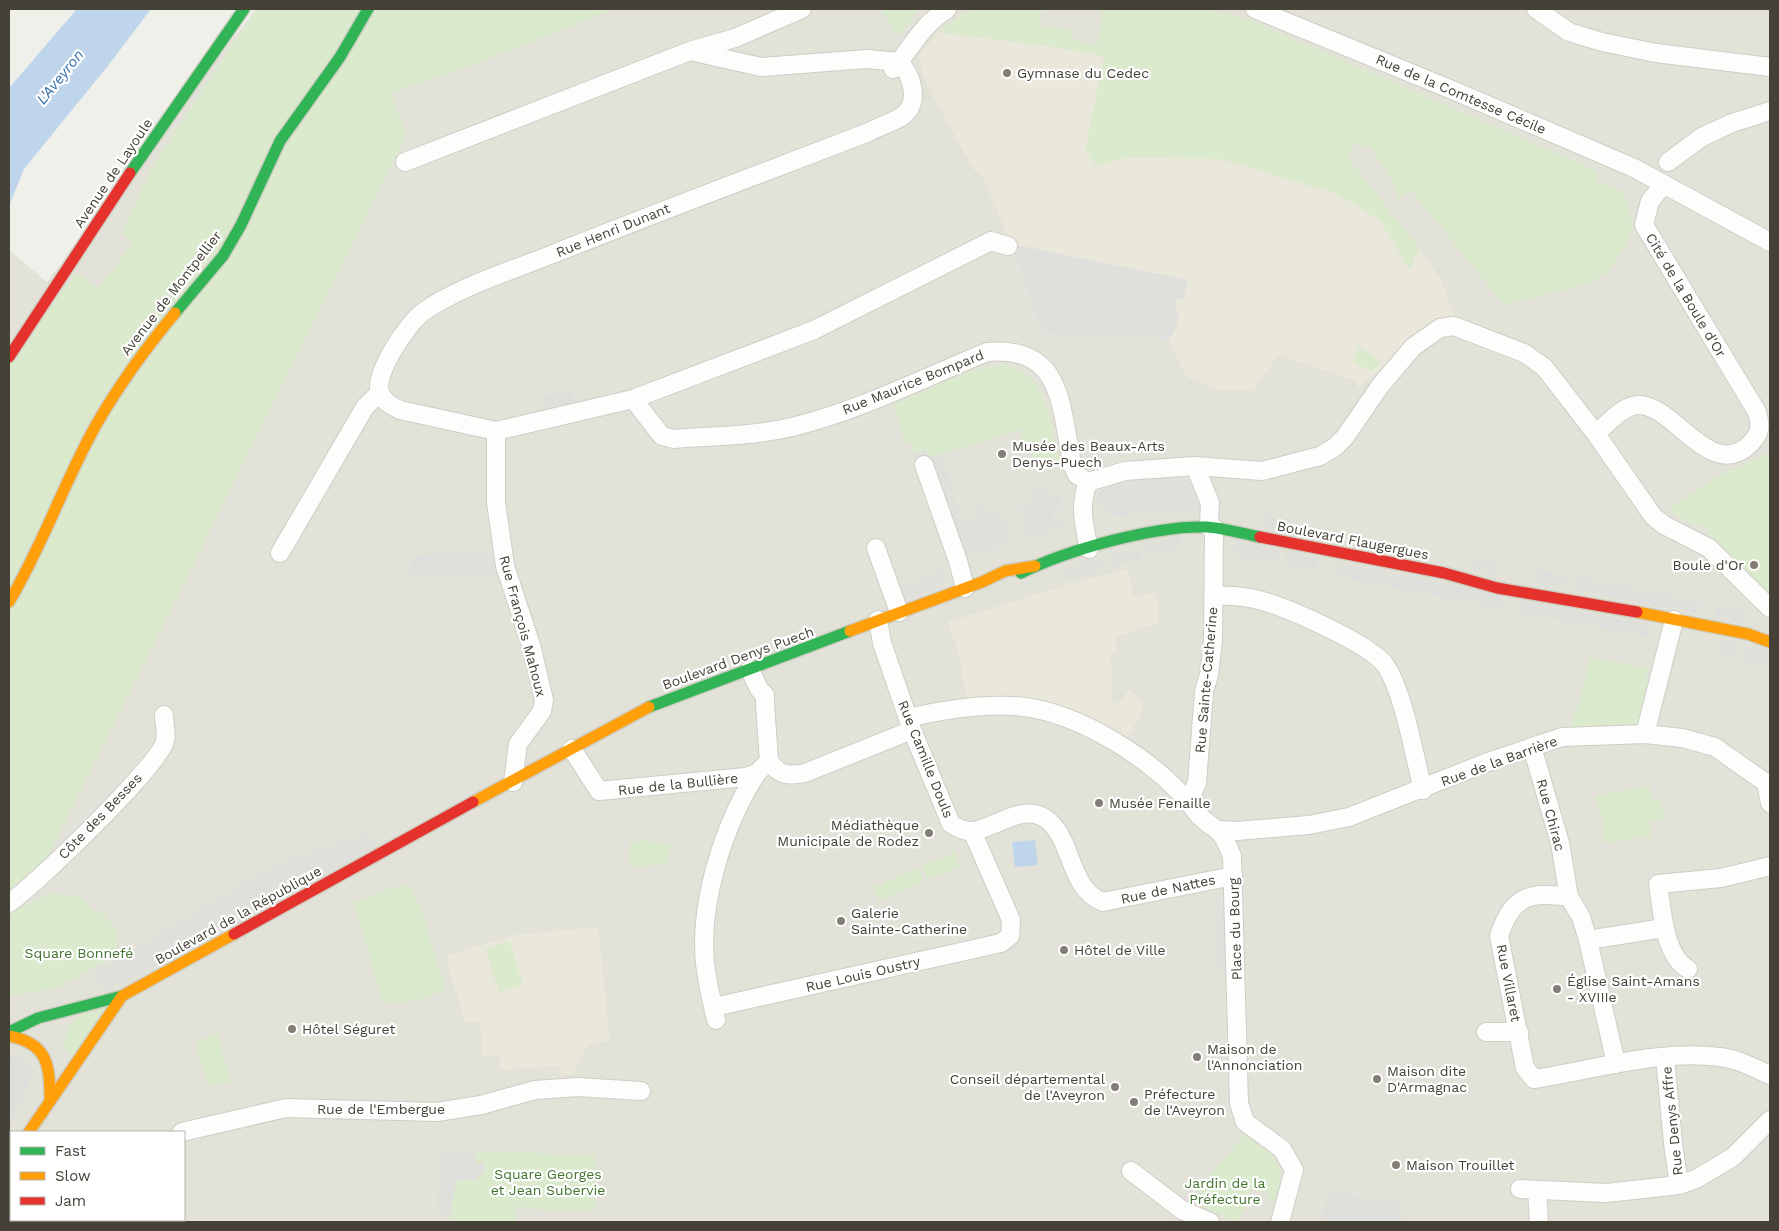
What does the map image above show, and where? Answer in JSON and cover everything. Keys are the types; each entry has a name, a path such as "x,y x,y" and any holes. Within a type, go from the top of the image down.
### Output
{"street":[{"name":"Avenue de Layoule","path":"9,357 144,152 244,9"},
{"name":"Avenue de Montpellier","path":"9,602 26,574 96,425 141,354 223,256 241,225 280,141 340,57 368,9"},
{"path":"405,162 690,51 734,38 802,9"},
{"path":"690,51 761,67 867,59 893,64 918,34 946,9"},
{"name":"Rue de la Comtesse Cécile","path":"1255,9 1457,92 1664,184"},
{"path":"1536,9 1570,32 1602,42 1656,53 1770,67"},
{"name":"Rue Henri Dunant","path":"280,553 365,407 380,392 381,378 397,343 423,312 450,296 669,207 869,132 892,120 897,110 901,93 899,78 893,64"},
{"path":"1668,162 1702,136 1732,123 1770,111"},
{"path":"1664,184 1770,242"},
{"name":"Cité de la Boule d'Or","path":"1596,434 1618,414 1638,404 1654,408 1704,446 1721,454 1729,455 1765,436 1757,412 1644,225 1650,201 1664,184"},
{"path":"380,392 388,404 400,410 496,431 632,399 814,330 992,242 1008,246"},
{"path":"1089,550 1082,515 1083,497 1088,482 1125,471 1195,466 1262,471 1320,456 1335,447 1345,437 1380,386 1413,347 1440,328 1454,326 1524,354 1544,367 1596,434 1653,516 1664,525 1710,548 1770,608"},
{"name":"Rue Maurice Bompard","path":"632,399 662,436 674,439 769,431 834,415 987,352 1006,350 1030,356 1045,367 1058,395 1073,467 1077,475 1088,482"},
{"name":"Rue François Mahoux","path":"496,431 496,502 505,566 531,645 544,700 542,711 518,744 513,782"},
{"path":"924,466 965,588"},
{"name":"Rue Sainte-Catherine","path":"1193,807 1197,782 1204,690 1209,675 1213,641 1214,603 1210,503 1195,466"},
{"name":"Boulevard Denys Puech","path":"513,782 653,705 750,670 899,612 982,582 1007,578 1035,566 1148,532 1183,526 1211,528"},
{"name":"Boulevard Flaugergues","path":"1211,528 1485,583 1497,588 1538,596 1547,595 1748,634 1770,640"},
{"path":"876,548 899,612"},
{"path":"1214,603 1232,595 1258,599 1293,611 1358,645 1385,664 1396,686 1423,790"},
{"name":"Rue Camille Douls","path":"878,620 882,643 910,724 951,824 961,829 972,831"},
{"path":"1645,734 1674,620"},
{"path":"750,670 764,695 758,770"},
{"name":"Place du Bourg","path":"758,770 774,768 789,776 825,764 938,711 994,706 1037,710 1096,730 1142,760 1193,807 1207,824 1218,830 1226,841 1232,856 1239,1104 1245,1122 1282,1149 1294,1170 1280,1222"},
{"name":"Côte des Besses","path":"9,903 76,843 154,760 165,741 164,715"},
{"name":"Rue de la Barrière","path":"1218,830 1238,831 1316,824 1348,817 1532,747 1562,738 1645,734 1682,738 1715,747 1768,783 1770,803"},
{"name":"Rue Chirac","path":"1532,747 1560,843 1568,891"},
{"name":"Rue de la Bullière","path":"572,749 598,791 758,770"},
{"name":"Rue Louis Oustry","path":"758,770 721,850 712,881 705,932 705,963 715,1014 1001,943 1010,936 1012,920 972,831"},
{"name":"Boulevard de la République","path":"31,1131 122,996 408,837 513,782"},
{"name":"Rue de Nattes","path":"972,831 1026,814 1035,814 1044,818 1056,830 1084,889 1092,898 1103,902 1233,876"},
{"path":"1688,969 1678,964 1664,928 1658,884 1721,878 1770,866"},
{"path":"1568,891 1581,917 1588,940 1616,1064 1665,1057 1721,1057 1738,1061 1770,1075"},
{"name":"Rue Villaret","path":"1568,891 1545,893 1522,900 1514,905 1505,920 1500,936 1526,1068 1534,1079 1616,1064"},
{"path":"1588,940 1664,928"},
{"path":"9,1032 38,1018 122,996"},
{"path":"1486,1032 1518,1032"},
{"path":"9,1036 29,1040 39,1048 46,1058 51,1078 50,1100"},
{"name":"Rue Denys Affre","path":"1665,1057 1672,1137 1679,1185"},
{"name":"Rue de l'Embergue","path":"185,1131 286,1108 437,1112 481,1105 535,1090 578,1087 641,1091"},
{"path":"1539,1222 1528,1190 1606,1193 1679,1185 1696,1179 1733,1157 1770,1120"},
{"path":"1131,1171 1182,1210 1210,1222"}],"shaded area":[{"path":"256,9 1770,9 1770,1222 9,1222 9,250 47,282"},
{"path":"938,32 1061,48 1104,57 1349,159 1419,248 1440,279 1454,315 1409,344 1359,388 1354,380 1278,355 1253,391 1217,389 1186,377 1169,340 1041,332 995,204 982,177 974,170 921,71 920,54"},
{"path":"1012,244 1188,280 1184,299 1177,299 1175,312 1179,313 1176,328 1169,340 1041,332 1011,246"},
{"path":"571,390 575,404 545,412 541,398"},
{"path":"926,450 929,458 942,454 962,523 975,519 972,507 984,503 988,515 1001,511 1010,541 1027,536 1019,506 1034,502 1030,489 1043,485 1047,498 1058,494 1063,507 1051,511 1055,524 1066,520 1068,526 953,561 914,454"},
{"path":"1173,474 1192,482 1202,495 1204,511 1176,510 1109,516 1097,498 1105,485"},
{"path":"1263,514 1290,520 1287,532 1260,526"},
{"path":"1179,536 1182,547 1149,556 1146,546"},
{"path":"1236,542 1280,551 1277,564 1233,555"},
{"path":"1138,548 1141,559 1114,566 1111,556"},
{"path":"1286,552 1318,559 1315,571 1284,565"},
{"path":"495,553 496,576 406,578 416,556"},
{"path":"1475,557 1499,562 1497,574 1473,569"},
{"path":"1103,558 1106,568 1065,580 1061,570"},
{"path":"1339,563 1363,568 1361,581 1336,576"},
{"path":"1365,568 1389,573 1386,586 1363,581"},
{"path":"1128,569 1133,598 1156,592 1159,623 1114,637 1118,652 1111,653 1112,702 1119,704 1129,690 1143,701 1139,718 1126,740 1109,729 1110,727 1068,715 968,702 958,652 948,622 1070,584"},
{"path":"1533,569 1570,576 1567,588 1530,580"},
{"path":"942,570 947,583 903,600 898,588"},
{"path":"1392,574 1504,596 1502,608 1390,587"},
{"path":"1577,577 1701,602 1699,614 1575,589"},
{"path":"1521,600 1651,625 1648,637 1519,612"},
{"path":"1717,606 1748,612 1746,624 1715,618"},
{"path":"1719,639 1739,645 1735,658 1715,652"},
{"path":"1746,646 1770,654 1770,668 1742,658"},
{"path":"369,834 376,846 193,950 104,991 95,974 226,894 287,861"},
{"path":"1216,898 1230,904 1232,978 1219,971"},
{"path":"598,927 610,1041 588,1044 573,1074 561,1075 560,1066 501,1070 499,1055 482,1057 480,1022 465,1022 446,960 448,955 514,935"},
{"path":"9,1056 21,1057 31,1067 28,1087 9,1128"},
{"path":"475,1153 476,1163 484,1163 485,1174 477,1174 478,1180 456,1181 450,1215 436,1214 440,1154"},
{"path":"1329,1189 1377,1202 1379,1199 1395,1202 1396,1206 1399,1205 1405,1222 1321,1222"}],"green space":[{"path":"256,9 614,9 458,71 391,93 406,136 47,859 9,889 9,359 77,273 98,288 133,243 122,233 151,168"},
{"path":"880,9 920,9 902,32 897,35"},
{"path":"975,9 1042,9 1039,25 1072,31 1072,39 1097,45 1103,9 1202,9 1245,18 1597,171 1597,180 1621,191 1628,202 1632,226 1625,248 1607,273 1585,285 1504,305 1411,190 1399,198 1388,173 1370,147 1354,144 1349,159 1419,248 1410,270 1380,220 1337,194 1221,159 1126,158 1097,166 1085,151 1104,57 1061,48 938,32 966,12"},
{"path":"1358,346 1379,360 1380,363 1371,372 1364,367 1354,364"},
{"path":"1006,364 1033,380 1038,387 1047,407 1060,459 1036,466 1029,442 1024,443 1020,429 929,458 926,450 914,454 911,439 905,444 893,404 971,371"},
{"path":"1770,452 1770,594 1768,594 1708,536 1711,533 1702,525 1693,525 1668,509 1722,474"},
{"path":"1589,657 1648,668 1646,678 1653,680 1641,730 1570,730 1583,690"},
{"path":"1649,786 1652,800 1661,799 1664,819 1650,822 1651,836 1604,843 1601,814 1594,796"},
{"path":"642,840 672,844 666,864 630,867 629,846 633,842"},
{"path":"954,851 961,866 928,880 922,865 927,862 928,865 940,857 942,859"},
{"path":"918,867 924,881 879,901 873,887 886,884 885,881 890,879 891,881"},
{"path":"409,884 420,906 446,989 430,996 407,1002 390,1002 382,1000 354,902 387,889"},
{"name":"Square Bonnefé","path":"50,894 80,896 95,913 103,913 118,932 116,955 71,981 49,990 9,995 9,914"},
{"path":"509,941 523,985 499,993 485,949"},
{"path":"111,1004 72,1056 63,1047 65,1037 73,1022 85,1013"},
{"path":"217,1032 231,1081 208,1087 196,1043"},
{"name":"Jardin de la Préfecture","path":"1244,1135 1276,1160 1279,1167 1280,1186 1277,1200 1268,1199 1269,1194 1258,1192 1252,1188 1248,1193 1253,1197 1236,1222 1189,1200"},
{"name":"Square Georges et Jean Subervie","path":"517,1152 595,1156 596,1186 591,1188 596,1196 596,1210 546,1210 515,1206 515,1222 470,1222 450,1219 456,1181 478,1179 475,1153"}],"water":[{"name":"L'Aveyron","path":"77,9 151,9 107,67 24,169 9,206 9,88"},
{"path":"1035,840 1038,865 1015,867 1012,842"}],"traffic: fast":[{"path":"130,173 244,9"},
{"path":"175,313 223,256 241,225 280,141 340,57 368,9"},
{"path":"1021,573 1040,564 1086,548 1162,530 1207,527 1260,537"},
{"path":"649,707 850,631"},
{"path":"9,1032 38,1018 122,996"}],"traffic: slow":[{"path":"9,602 96,425 133,367 175,313"},
{"path":"850,631 982,582 1005,571 1035,566"},
{"path":"1637,612 1748,634 1770,642"},
{"path":"473,802 649,707"},
{"path":"30,1131 122,996 234,934"},
{"path":"9,1036 22,1039 39,1050 47,1067 50,1101"}],"traffic: jam":[{"path":"9,357 130,173"},
{"path":"1260,537 1444,573 1497,588 1637,612"},
{"path":"234,934 473,802"}],"place":[{"name":"Gymnase du Cedec","path":"1007,73"},
{"name":"Musée des Beaux-Arts Denys-Puech","path":"1002,454"},
{"name":"Boule d'Or","path":"1754,565"},
{"name":"Musée Fenaille","path":"1099,803"},
{"name":"Médiathèque Municipale de Rodez","path":"929,833"},
{"name":"Galerie Sainte-Catherine","path":"841,921"},
{"name":"Hôtel de Ville","path":"1064,950"},
{"name":"Église Saint-Amans - XVIIIe","path":"1557,989"},
{"name":"Hôtel Séguret","path":"292,1029"},
{"name":"Maison de l'Annonciation","path":"1197,1057"},
{"name":"Maison dite D'Armagnac","path":"1377,1079"},
{"name":"Conseil départemental de l'Aveyron","path":"1115,1087"},
{"name":"Préfecture de l'Aveyron","path":"1134,1102"},
{"name":"Maison Trouillet","path":"1396,1165"}]}
